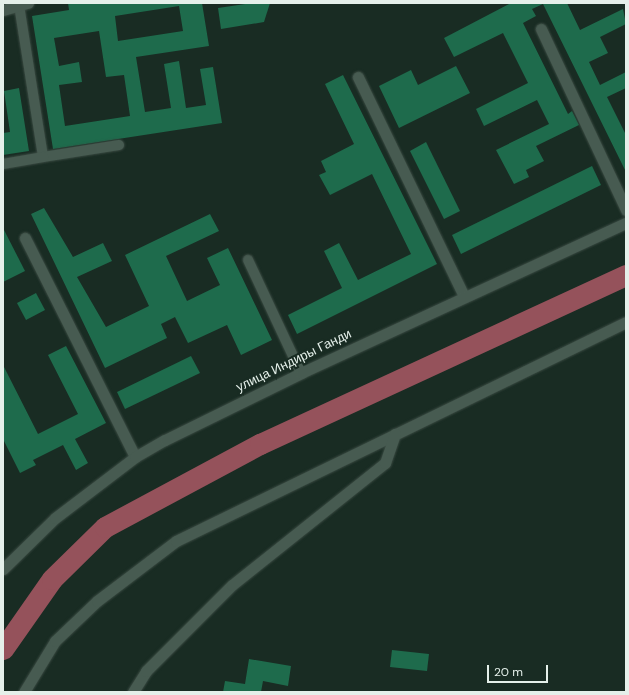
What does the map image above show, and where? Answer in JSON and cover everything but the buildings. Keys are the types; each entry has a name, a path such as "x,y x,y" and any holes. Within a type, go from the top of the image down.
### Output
{"street":[{"path":"3,10 23,4"},
{"path":"541,29 626,210"},
{"path":"358,77 464,296"},
{"name":"улица Индиры Ганди","path":"3,569 54,518 135,457 301,373 464,296 626,223"},
{"path":"25,238 135,457"},
{"path":"24,692 55,641 97,601 176,541 626,322"},
{"path":"133,692 146,671 232,585 385,463 395,434"}],"lane":[{"path":"23,4 43,157"},
{"path":"3,164 119,145"},
{"path":"248,260 301,373"}],"waterway":[{"path":"3,649 52,579 105,527 260,444 626,275"}]}
